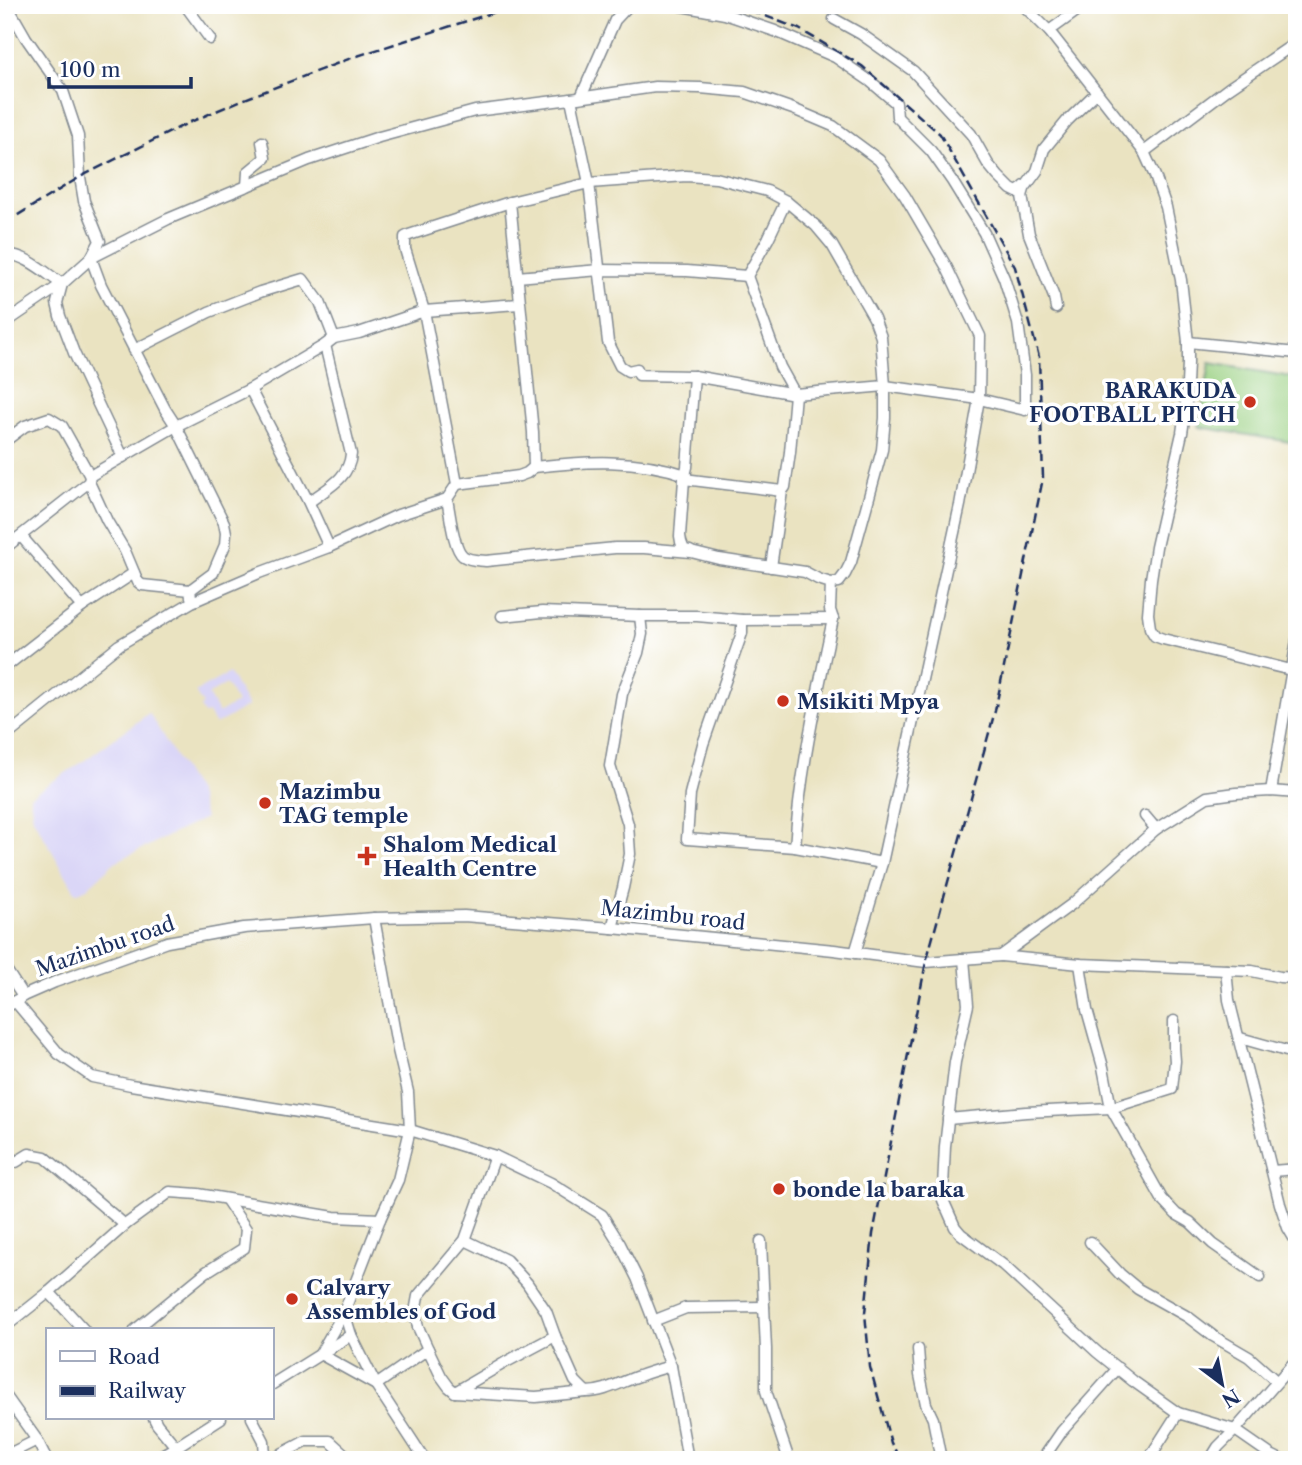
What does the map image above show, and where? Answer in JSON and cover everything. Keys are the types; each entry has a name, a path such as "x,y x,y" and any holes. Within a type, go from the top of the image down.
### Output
{"street":[{"path":"7,5 63,91 78,136 84,201 100,241 91,258 101,285 224,523 225,545 213,573 213,593"},
{"path":"185,5 210,39"},
{"path":"629,5 615,20 576,98 608,342 620,366 628,371 637,369 639,374 694,376 795,394 885,386 979,399 1025,410 1025,375 1018,323 1004,278 984,233 952,181 931,151 897,117 896,103 835,57 787,36 725,15 676,5"},
{"path":"1023,5 1049,30 1144,152 1166,206 1181,280 1188,342 1186,405 1156,547 1148,614 1150,628 1155,636 1163,639 1292,670"},
{"path":"1049,30 1085,5"},
{"path":"834,19 861,34 912,71 971,134 988,164 1010,189 1017,192 1026,186"},
{"path":"1144,152 1297,42"},
{"path":"5,323 62,284 91,258 168,219 310,160 379,137 475,111 655,87 744,92 833,126 879,160 905,196 946,266 981,336 979,399 960,505 882,863 855,953"},
{"path":"1056,308 1028,234 1022,196 1037,171 1044,149 1067,121 1097,92"},
{"path":"247,186 248,172 265,158 262,142"},
{"path":"5,737 119,645 192,602 329,547 398,515 447,499 457,484 424,311 405,249 405,237 510,202 589,183 687,176 716,178 767,191 786,201 825,236 874,318 881,337 885,386 882,450 851,562 839,582 831,583 805,572 719,559 684,550 680,540 694,376"},
{"path":"747,275 786,201"},
{"path":"510,202 533,432 534,467"},
{"path":"5,255 22,257 62,284"},
{"path":"517,277 600,270 747,275"},
{"path":"747,275 780,368 795,394 790,452 771,566"},
{"path":"134,351 209,312 303,279 320,302 334,338"},
{"path":"62,284 57,303 60,316 74,353 123,457"},
{"path":"5,548 89,479 123,457 176,426 250,389 334,338 359,333 424,311 519,304"},
{"path":"1188,342 1297,353"},
{"path":"309,502 344,475 350,464 351,454 324,345"},
{"path":"250,389 309,502 329,547"},
{"path":"5,441 25,426 49,418 62,426 138,582 142,585 190,590 213,573"},
{"path":"457,484 519,476 534,467 615,462 665,468 685,477 782,491"},
{"path":"447,499 457,547 463,555 475,560 615,548 691,552"},
{"path":"21,536 82,607"},
{"path":"5,667 82,607 134,573"},
{"path":"213,573 232,584"},
{"path":"795,847 797,812 811,724 833,620 830,610 831,583"},
{"path":"190,590 192,602"},
{"path":"502,616 542,612 696,616 742,620 833,620"},
{"path":"611,928 630,854 628,824 610,766 622,694 638,653 642,634 640,616"},
{"path":"742,620 742,633 703,744 690,794 687,839 795,847 882,863"},
{"path":"1271,791 1297,640"},
{"path":"1001,956 1072,904 1156,829 1207,797 1271,791 1297,793"},
{"path":"1145,816 1156,829"},
{"name":"Mazimbu road","path":"5,1008 55,982 167,942 244,928 374,918 464,916 611,928 926,962 1001,956 1080,964 1252,971 1297,978"},
{"path":"320,1354 344,1312 398,1180 410,1130 408,1092 374,918"},
{"path":"964,959 968,1005 955,1062 943,1200 955,1227 1003,1265 1097,1352 1178,1413 1235,1430 1281,1460"},
{"path":"1080,964 1087,1010 1111,1108 1162,1199 1213,1244 1260,1277"},
{"path":"5,968 19,999 59,1054 92,1077 410,1130 495,1156 602,1214 637,1278 671,1366 685,1459"},
{"path":"1226,970 1229,1000 1272,1171 1288,1228 1297,1243"},
{"path":"948,1119 1111,1108 1172,1090 1175,1061 1174,1021"},
{"path":"1240,1038 1297,1054"},
{"path":"5,1161 16,1162 29,1154 45,1157 125,1224"},
{"path":"495,1156 465,1240 418,1296 415,1312 418,1327 449,1387 455,1392 536,1397 596,1392 671,1366"},
{"path":"1272,1171 1297,1169"},
{"path":"5,1327 125,1224 170,1192 198,1194 334,1217 380,1219"},
{"path":"137,1328 206,1272 244,1248 246,1229 226,1199"},
{"path":"465,1240 506,1260 527,1283 546,1311 575,1381 586,1392"},
{"path":"761,1241 766,1391 789,1460"},
{"path":"1090,1242 1138,1289 1188,1317 1213,1336 1249,1357 1276,1381"},
{"path":"49,1292 82,1328"},
{"path":"653,1321 687,1308 764,1307"},
{"path":"344,1312 351,1335 376,1385 425,1460"},
{"path":"273,1384 351,1335"},
{"path":"455,1392 555,1336"},
{"path":"376,1385 428,1349"},
{"path":"918,1349 926,1405 933,1419 941,1460"},
{"path":"320,1354 376,1385"},
{"path":"1210,1460 1218,1447 1297,1359"},
{"path":"1042,1460 1062,1431 1118,1368"},
{"path":"5,1395 37,1440 47,1460"},
{"path":"1148,1460 1178,1413"},
{"path":"155,1420 176,1447"},
{"path":"153,1460 218,1420"},
{"path":"253,1420 264,1441 267,1460"},
{"path":"5,1456 37,1440"},
{"path":"274,1460 283,1452 306,1441 330,1441 351,1460"}],"shaded area":[{"path":"229,673 248,706 215,725 208,713 204,714 200,707 203,705 195,692","holes":["226,684 237,703 218,713 208,695"]},
{"path":"149,713 198,794 205,818 115,862 87,888 76,893 33,818 30,796 84,761"}],"green space":[{"name":"BARAKUDA FOOTBALL PITCH","path":"1210,363 1297,378 1296,443 1199,427"}],"railway":[{"path":"5,223 80,177 188,123 242,100 354,57 517,5"},
{"path":"737,5 799,29 862,66 940,134 1015,267 1039,357 1043,478 995,711 926,962 873,1234 865,1313 870,1367 891,1443 901,1460"}],"place":[{"name":"BARAKUDA FOOTBALL PITCH","path":"1250,402"},
{"name":"Msikiti Mpya","path":"783,701"},
{"name":"Mazimbu TAG temple","path":"265,803"},
{"name":"Shalom Medical Health Centre","path":"367,856"},
{"name":"bonde la baraka","path":"779,1189"},
{"name":"Calvary Assembles of God","path":"292,1299"}]}
